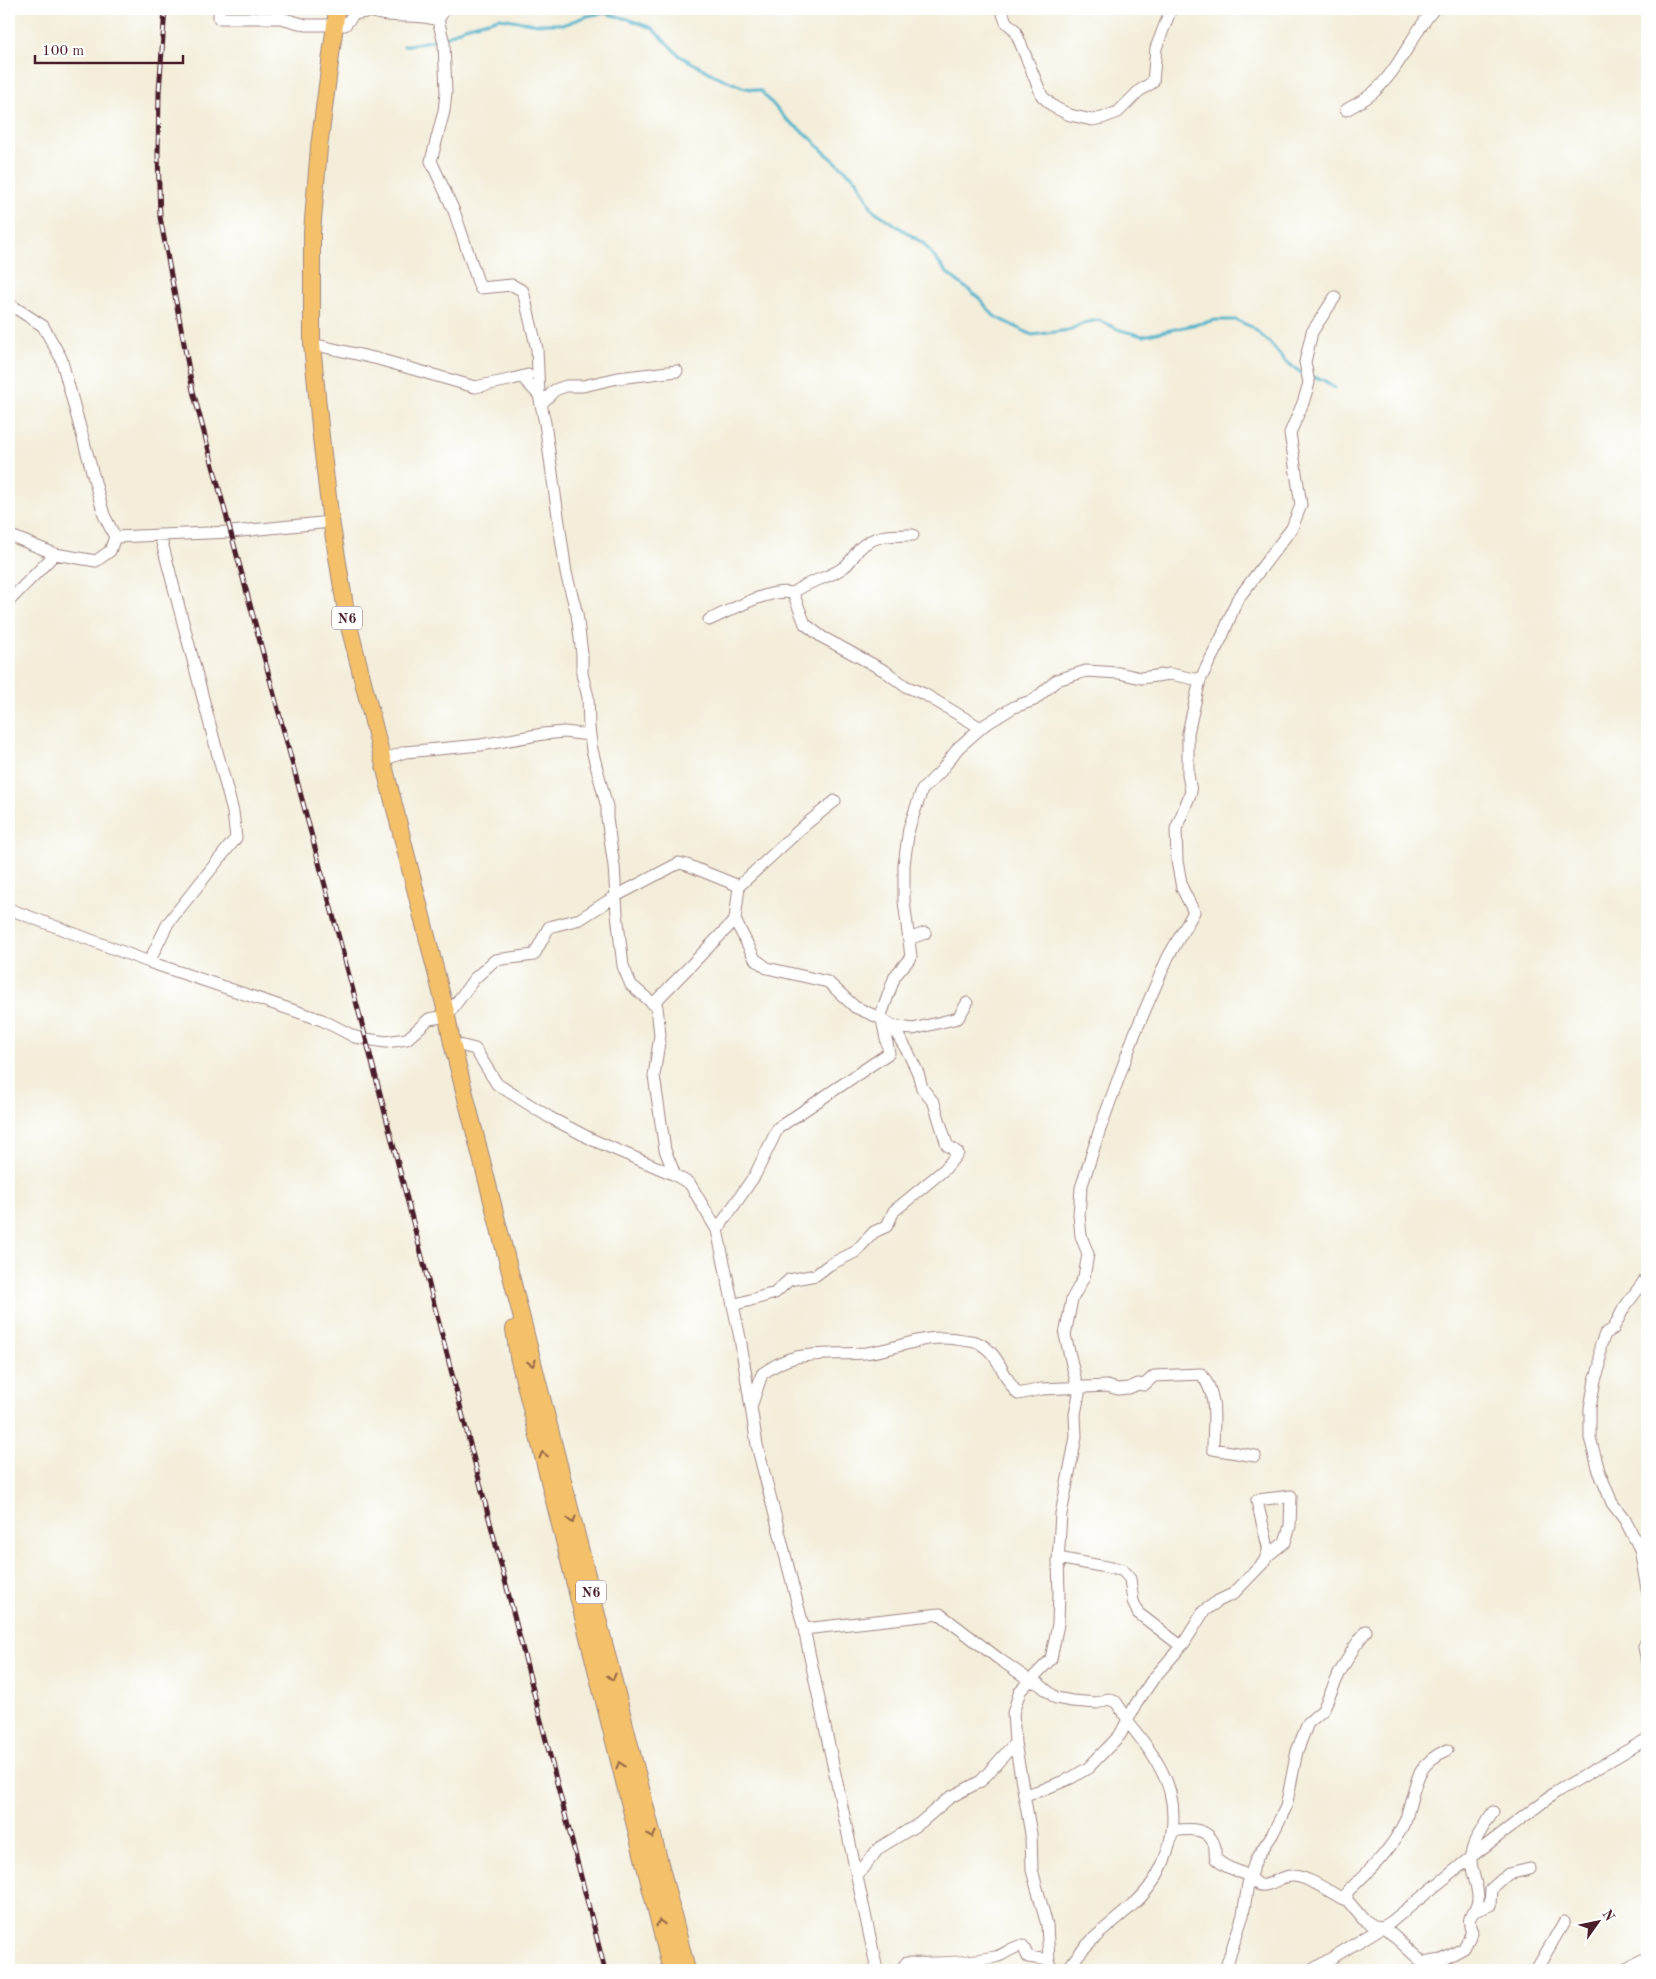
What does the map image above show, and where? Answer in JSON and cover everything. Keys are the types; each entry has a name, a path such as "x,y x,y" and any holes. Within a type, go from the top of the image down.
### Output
{"highway":[{"name":"N6","path":"336,17 319,147 312,232 312,344 331,522 347,618 447,1016 494,1214 687,1970"},
{"name":"N6","path":"494,1214 518,1356 671,1970"}],"street":[{"path":"219,9 219,18 281,18 306,25 336,17 345,25 354,14 371,10 383,16 425,16 438,20"},
{"path":"445,9 438,20 444,43 446,92 444,111 430,161 454,211 480,288 512,285 523,291 537,349 536,367 540,399 566,573 577,614 582,654 582,674 588,697 592,750 607,807 623,966 631,985 657,1007 660,1035 654,1076 665,1150 675,1175"},
{"path":"1001,9 1006,22 1015,30 1042,96 1054,107 1070,116 1092,120 1118,112 1139,91 1153,82 1156,48 1171,9"},
{"path":"1346,110 1375,91 1434,9"},
{"path":"902,1970 906,1963 955,1967 998,1957 1016,1946 1023,1946 1028,1957 1050,1965 1046,1925 1032,1870 1031,1834 1012,1713 1020,1691 1051,1659 1058,1624 1058,1558 1061,1514 1076,1437 1075,1414 1079,1394 1064,1335 1072,1299 1084,1277 1088,1254 1081,1236 1079,1215 1081,1188 1135,1033 1168,957 1194,912 1182,888 1176,829 1191,792 1188,774 1188,733 1200,680 1222,637 1237,600 1292,528 1301,505 1290,433 1309,383 1305,362 1312,332 1335,297"},
{"path":"9,306 14,307 44,326 61,358 104,515 115,537 110,551 96,561 55,554 9,535"},
{"path":"312,344 378,359 475,387 526,376 536,367"},
{"path":"540,399 566,386 583,386 618,378 677,371"},
{"path":"522,377 540,399"},
{"path":"115,537 231,532 331,522"},
{"path":"149,962 168,923 236,838 233,812 160,535"},
{"path":"793,593 802,585 831,575 845,567 861,547 872,539 884,536 913,535"},
{"path":"9,602 55,554"},
{"path":"709,620 782,591 793,593"},
{"path":"793,593 805,624 822,637 885,671 904,686 924,694 981,728"},
{"path":"716,1230 755,1175 778,1128 889,1053 882,1015 895,976 911,957 904,901 904,864 909,828 922,790 941,771 958,748 981,728 1014,707 1034,700 1057,680 1086,671 1119,673 1141,678 1170,674 1200,680"},
{"path":"383,760 404,752 481,745 544,734 564,732 590,735"},
{"path":"733,1305 775,1292 789,1280 816,1275 828,1265 855,1252 874,1232 886,1226 894,1211 945,1169 958,1153 947,1145 934,1103 922,1088 918,1073 908,1052 892,1026 882,1019 854,1007 828,982 767,968 755,959 736,920 739,886 806,824 834,801"},
{"path":"9,909 149,962 322,1020 355,1036 386,1042 407,1039 429,1019 447,1016 474,979 494,960 534,955 549,927 580,919 616,896 679,863 739,886"},
{"path":"653,1004 736,920"},
{"path":"909,939 925,933"},
{"path":"892,1026 913,1029 958,1018 967,1004"},
{"path":"452,1043 475,1049 497,1084 549,1117 593,1140 675,1175 690,1184 716,1230 733,1305 757,1445 804,1629 858,1874 877,1970"},
{"path":"1647,1277 1624,1308 1613,1329 1605,1334 1600,1347 1600,1365 1590,1408 1590,1438 1599,1471 1612,1503 1625,1520 1640,1549 1647,1589"},
{"path":"751,1407 762,1374 791,1358 826,1354 867,1353 919,1339 948,1337 978,1343 993,1353 1018,1394 1042,1389 1107,1386 1118,1389 1129,1388 1138,1384 1144,1385 1154,1376 1201,1374 1207,1382 1214,1408 1213,1449 1255,1456"},
{"path":"1024,1795 1064,1781 1088,1768 1120,1735 1153,1679 1181,1646 1204,1611 1218,1601 1233,1594 1264,1562 1269,1549 1257,1500 1291,1496 1290,1526 1285,1542 1266,1557"},
{"path":"1058,1558 1122,1570 1130,1579 1133,1601 1138,1613 1181,1646"},
{"path":"804,1629 940,1614 1056,1698 1097,1703 1108,1699 1116,1702 1161,1770 1170,1792 1174,1821 1160,1873 1136,1902 1103,1930 1072,1963 1068,1970"},
{"path":"1225,1970 1243,1916 1249,1878 1257,1857 1272,1836 1286,1807 1297,1751 1308,1723 1323,1710 1354,1646 1366,1631"},
{"path":"1647,1640 1644,1648 1647,1662"},
{"path":"1312,1970 1384,1927 1556,1792 1647,1740"},
{"path":"858,1874 879,1848 920,1824 949,1798 981,1781 1016,1743"},
{"path":"1347,1900 1347,1892 1391,1845 1405,1822 1423,1766 1433,1756 1447,1750"},
{"path":"1172,1831 1200,1830 1210,1837 1215,1845 1216,1859 1224,1867 1246,1874 1257,1885 1264,1886 1279,1879 1295,1876 1315,1883 1347,1900 1363,1919 1374,1926 1384,1927 1423,1963 1442,1960 1464,1948 1472,1932 1468,1924 1478,1902 1471,1857 1482,1826 1493,1812"},
{"path":"1472,1912 1490,1905 1491,1889 1508,1874 1530,1869"},
{"path":"1536,1970 1564,1922"},
{"path":"1334,1970 1336,1956"},
{"path":"1623,1970 1647,1958"}],"waterway":[{"path":"446,37 465,27 500,18 537,24 566,24 587,16 604,13 652,28 680,56 716,76 742,87 761,91 786,119 812,139 857,180 873,210 924,244 947,273 979,298 994,316 1032,335 1069,330 1084,323 1098,320 1120,330 1143,336 1216,320 1236,320 1252,327 1270,343 1286,362 1303,374"},
{"path":"404,46 440,39"},
{"path":"1311,377 1322,379 1335,388"}],"railway":[{"path":"165,9 159,92 158,155 160,217 193,391 366,1039 605,1970"}]}
